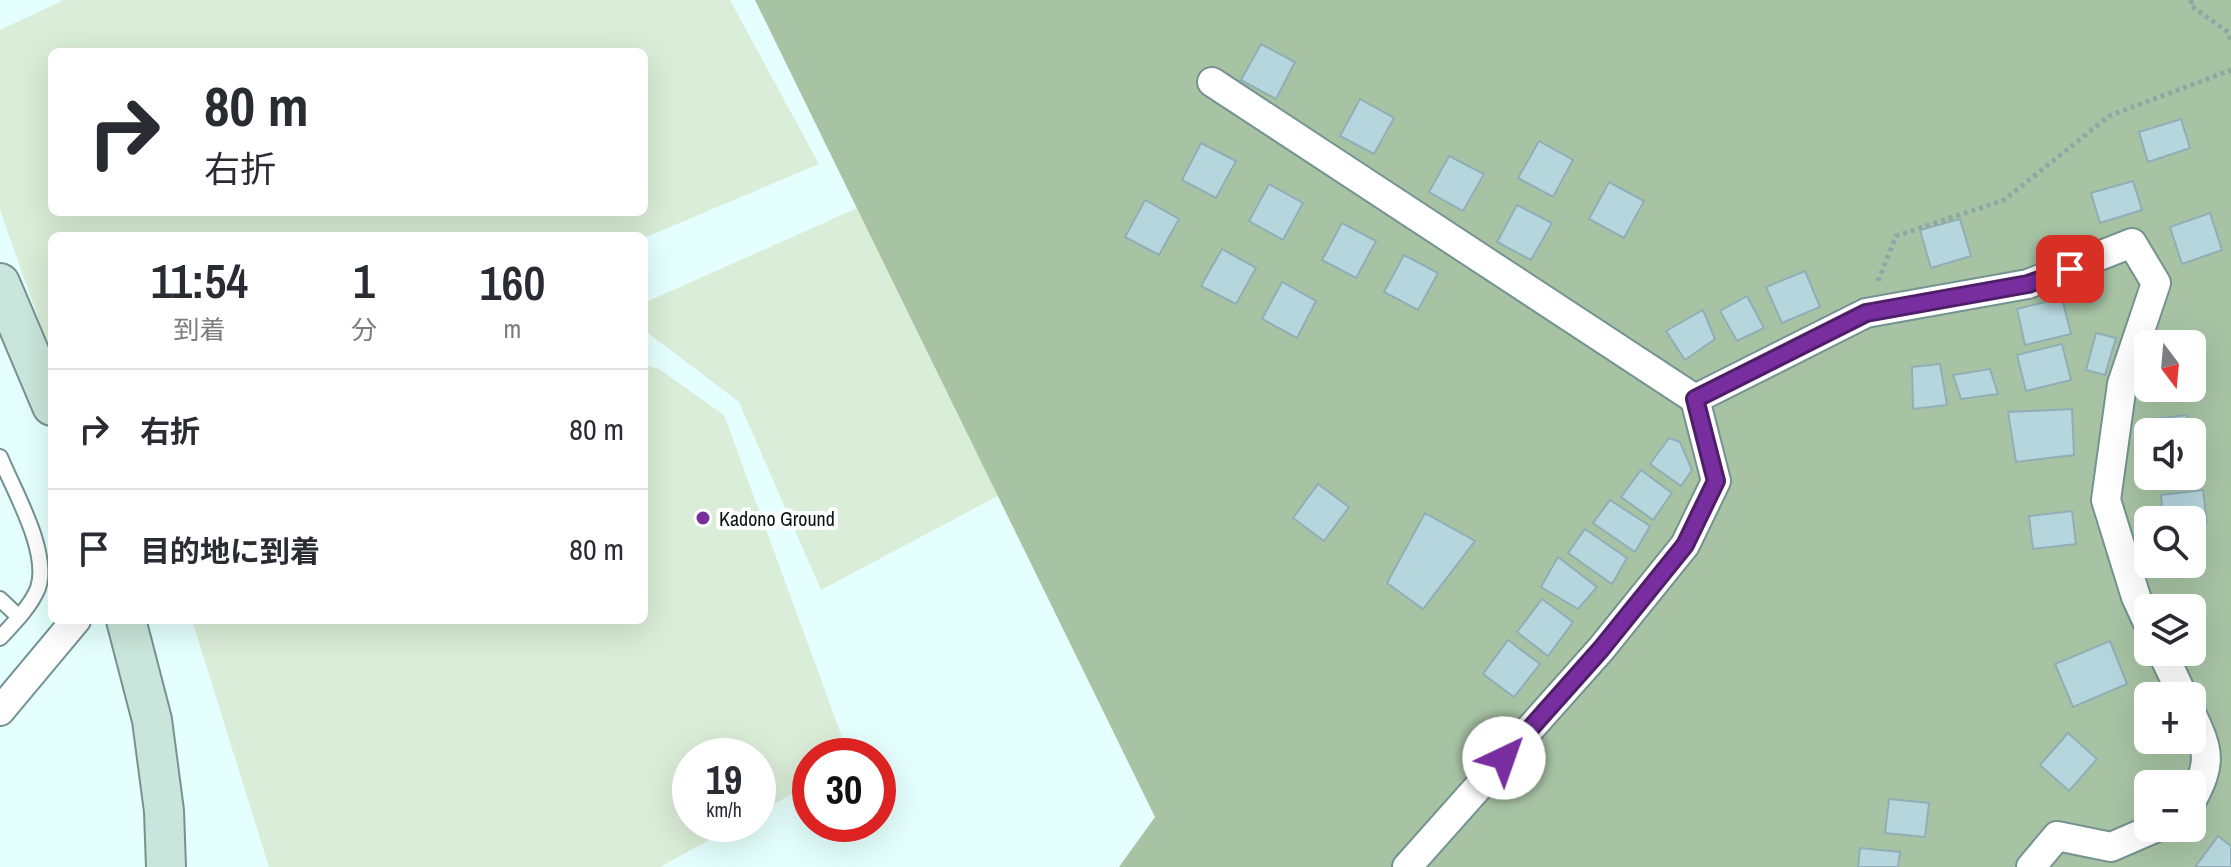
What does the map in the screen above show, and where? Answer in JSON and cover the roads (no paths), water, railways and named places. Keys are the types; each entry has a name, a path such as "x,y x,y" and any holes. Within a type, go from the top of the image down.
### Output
{"street":[{"path":"1212,82 1695,399 1716,481 1685,545 1601,649 1407,867"},
{"path":"1695,399 1866,313 2028,284 2132,243 2156,283 2122,384 2106,500 2135,594"},
{"path":"0,283 48,397"},
{"path":"0,711 73,624"},
{"path":"127,624 152,720 164,811 166,867"},
{"path":"2204,770 2206,744"},
{"path":"2031,867 2057,836 2111,847 2134,837"}],"lane":[{"path":"0,457 36,544 40,568 38,589 0,638"},
{"path":"0,599 19,617"}],"place":[{"name":"Kadono Ground","path":"703,518"}]}
